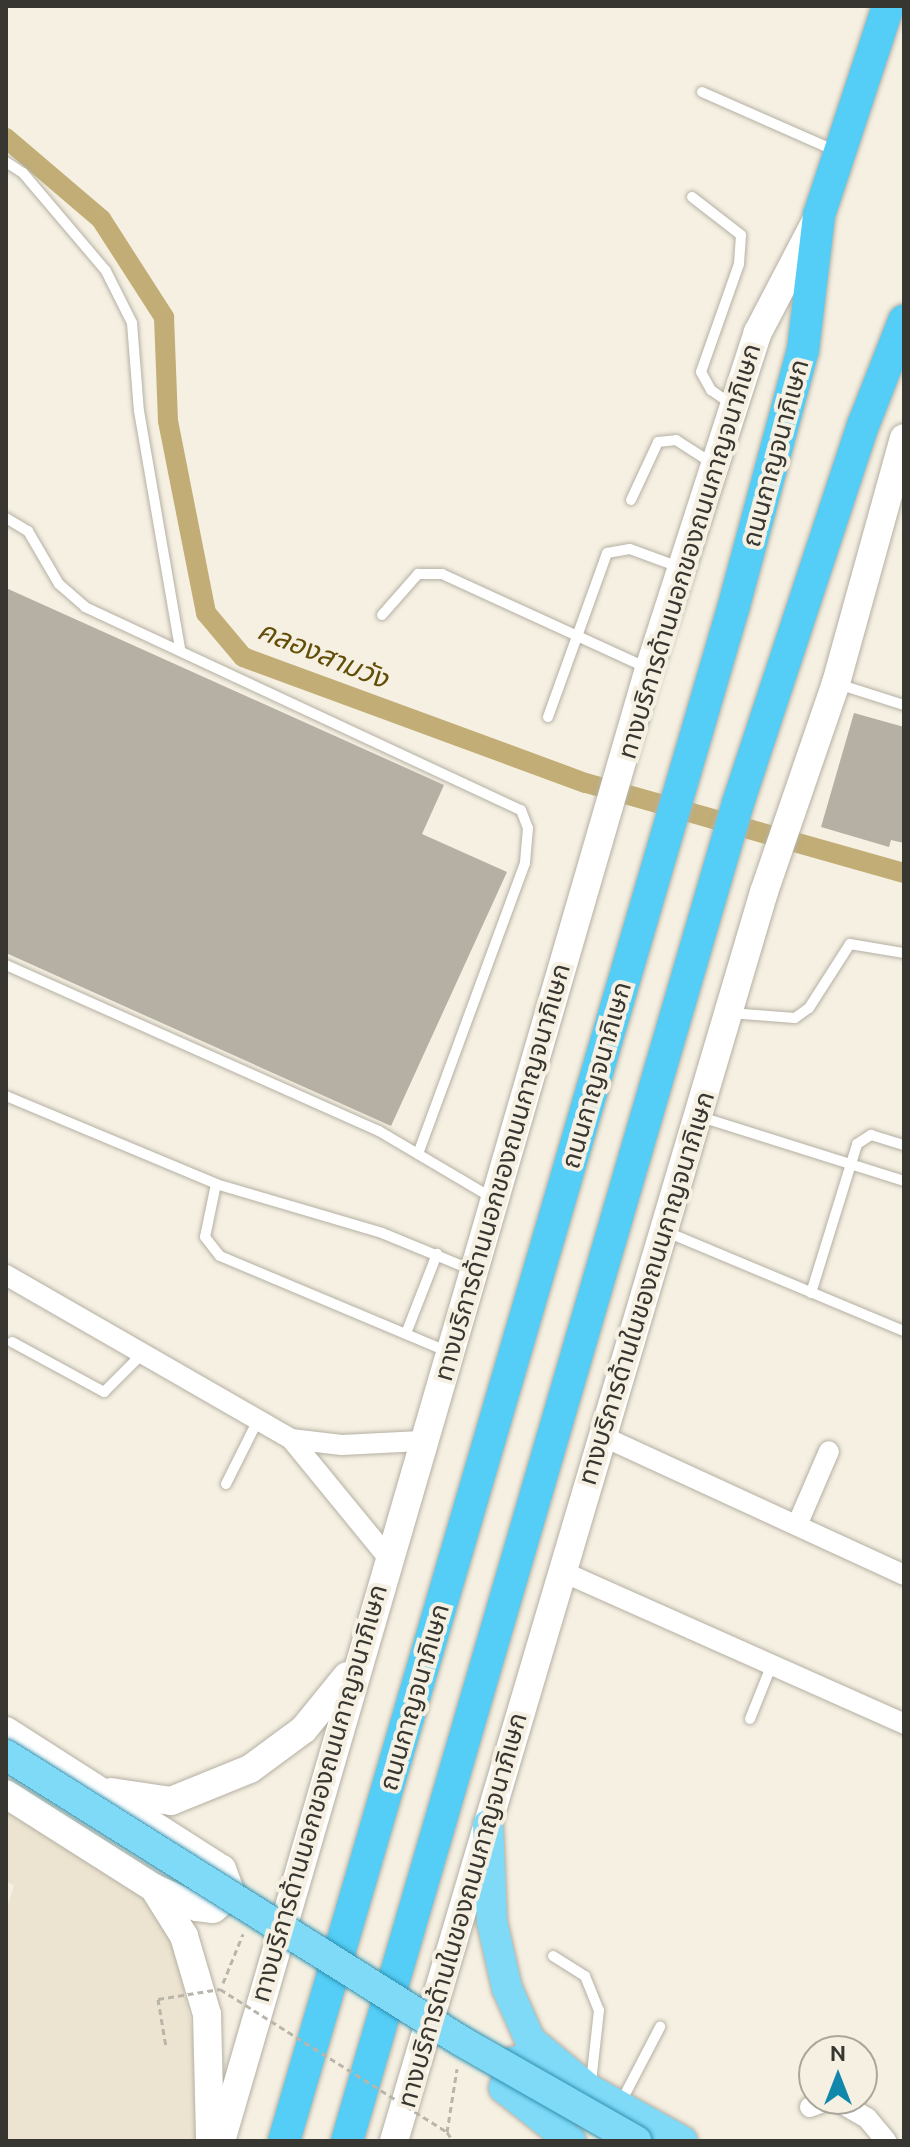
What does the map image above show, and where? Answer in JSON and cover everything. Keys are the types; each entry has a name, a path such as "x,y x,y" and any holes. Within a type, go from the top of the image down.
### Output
{"highway":[{"name":"ถนนกาญจนาภิเษก","path":"284,2141 659,862 803,350 819,215 842,153 888,6"},
{"path":"347,2141 738,803 864,423 904,321"}],"main road":[{"name":"ทางบริการด้านนอกของถนนกาญจนาภิเษก","path":"221,2141 386,1555 450,1353 649,669 758,332 819,215"},
{"name":"ทางบริการด้านในของถนนกาญจนาภิเษก","path":"394,2141 764,892 836,683 900,471 904,438"},
{"path":"104,1791 171,1801 250,1769 304,1729 358,1658"},
{"path":"6,1731 222,1869 231,1894 213,1909 154,1888 6,1794"},
{"path":"6,1755 461,2041 636,2141"},
{"path":"6,1769 605,2141"},
{"path":"488,1825 492,1922 507,1988 530,2040 546,2059 589,2089 682,2141"},
{"path":"154,1888 184,1936 207,2014 210,2141"},
{"path":"546,2059 514,2062 504,2088 571,2141"}],"street":[{"path":"6,1275 291,1439 386,1555"},
{"path":"602,1436 798,1523 904,1575"},
{"path":"291,1439 342,1445 421,1441"},
{"path":"798,1523 829,1451"},
{"path":"561,1571 904,1724"},
{"path":"862,2115 886,2141"}],"lane":[{"path":"702,92 842,153"},
{"path":"6,162 23,173 106,271 132,323 139,411 180,649"},
{"path":"692,197 741,235 739,264 701,372 711,390 733,405"},
{"path":"631,500 649,448 658,442 676,440 714,464"},
{"path":"6,518 28,531 59,584 85,607 521,810 528,828 525,863 418,1154"},
{"path":"548,717 607,553 630,549 681,568"},
{"path":"382,615 418,574 427,572 577,634 649,669"},
{"path":"836,683 904,705"},
{"path":"728,1013 795,1018 809,1008 850,944 904,953"},
{"path":"6,965 418,1154 495,1200"},
{"path":"6,1096 216,1184 437,1254 472,1270"},
{"path":"699,1116 904,1181"},
{"path":"811,1293 849,1163 863,1136 904,1145"},
{"path":"216,1184 205,1237 209,1248 407,1331 450,1353"},
{"path":"665,1231 904,1331"},
{"path":"407,1331 437,1254"},
{"path":"12,1342 104,1392 143,1353"},
{"path":"226,1484 259,1418"},
{"path":"750,1719 772,1664"},
{"path":"553,1956 585,1976 599,2010 589,2089"},
{"path":"618,2107 660,2027"}],"path":[{"path":"221,1990 234,1957"},
{"path":"166,2047 158,1999 221,1990 447,2132 453,2141"},
{"path":"447,2132 457,2065"}],"shaded area":[{"path":"6,1805 136,1885 172,1933 200,2067 197,2141 6,2141 6,1911 14,1885 6,1882"}],"building":[{"path":"6,588 444,785 422,834 507,872 391,1126 6,953"},
{"path":"854,713 904,727 904,843 891,840 889,847 821,827"}],"waterway":[{"name":"คลองสามวัง","path":"6,138 101,219 164,317 168,421 206,613 243,657 586,783 904,873"}]}
